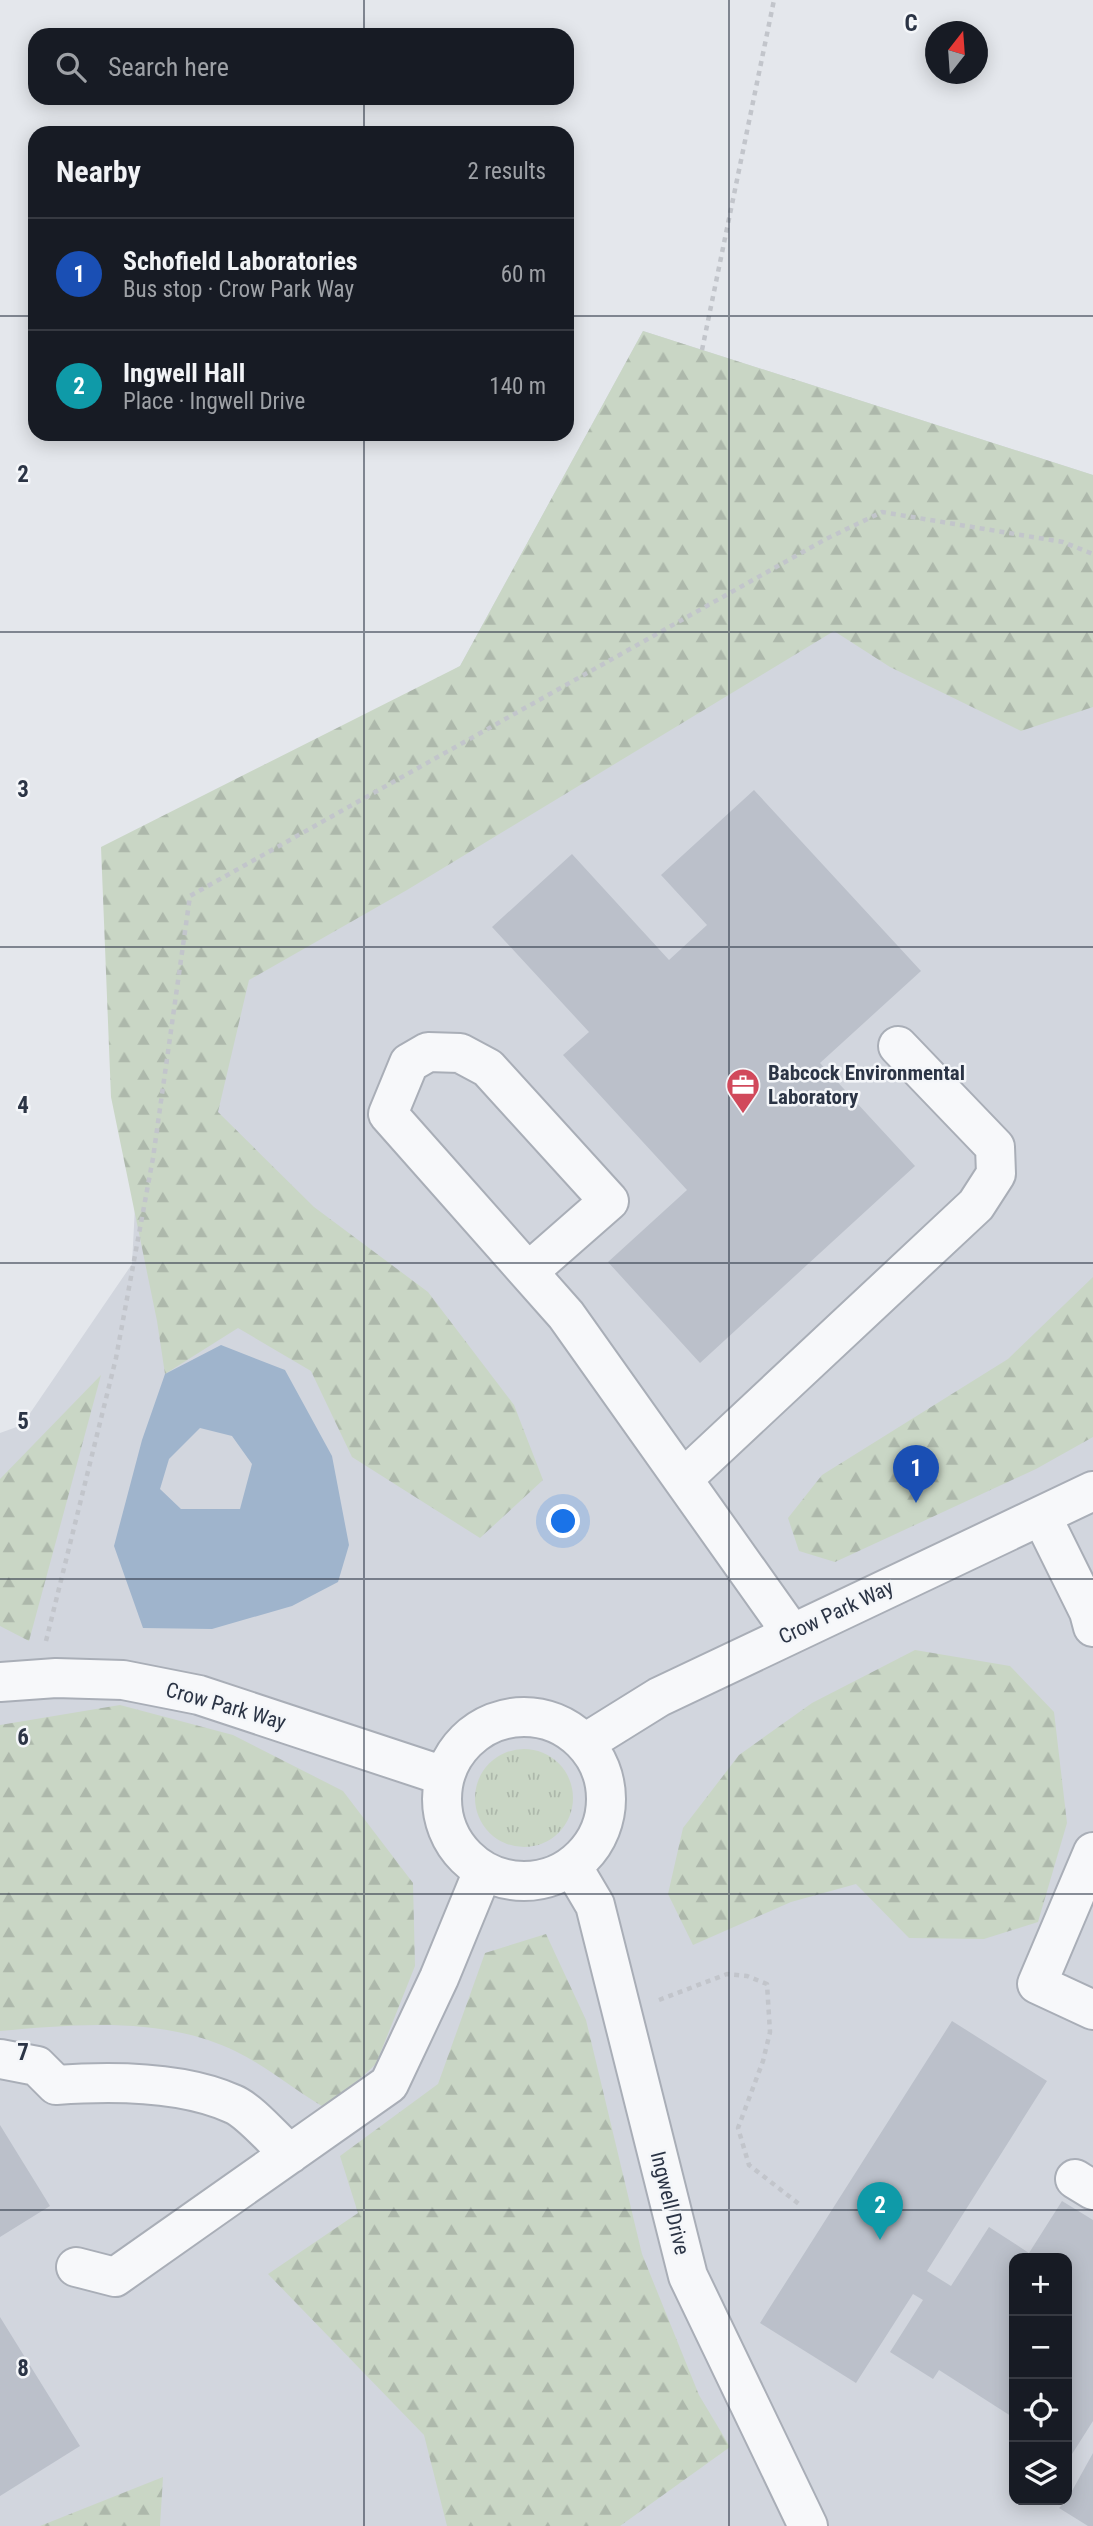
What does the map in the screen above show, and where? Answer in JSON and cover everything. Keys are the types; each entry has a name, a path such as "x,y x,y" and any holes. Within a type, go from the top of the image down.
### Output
{"street":[{"path":"683,1479 976,1205 996,1174 995,1147 898,1046"},
{"path":"528,1272 608,1201 488,1068 460,1053 428,1052 409,1063 388,1114 566,1315 791,1632"},
{"name":"Crow Park Way","path":"584,1743 659,1698 791,1632 1093,1491"},
{"path":"1042,1517 1089,1612 1093,1627"},
{"name":"Crow Park Way","path":"0,1682 38,1679 124,1680 199,1695 444,1776"},
{"path":"517,1717 542,1719 565,1728 584,1743 603,1773 606,1808 596,1841 572,1866 542,1880 509,1880 483,1871 459,1850 446,1828 441,1802 444,1776 455,1754 471,1736 493,1723 517,1717"},
{"path":"1093,1852 1037,1984 1093,2010"},
{"name":"Ingwell Drive","path":"572,1866 595,1905 688,2276 808,2526"},
{"path":"76,2267 115,2277 389,2084 439,1978 483,1871"},
{"path":"0,2059 37,2066 56,2085 126,2082 173,2088 235,2104 290,2154"}],"path":[{"path":"702,350 774,0"},
{"path":"38,1679 116,1358 153,1158 190,896 826,539 882,512 1063,541 1093,554"},
{"path":"621,2014 727,1974 747,1976 767,1984 770,2032 763,2061 737,2127 749,2165 799,2204"}],"shaded area":[{"path":"643,331 1093,475 1093,2526 0,2526 0,1433 22,1425 132,1264 154,845 460,666"}],"green space":[{"path":"643,331 1093,475 1093,707 1021,731 890,667 834,631 407,890 249,980 218,1112 314,1207 428,1292 514,1405 543,1480 480,1538 352,1457 311,1371 238,1328 165,1374 157,1321 111,1097 101,847 460,666"},
{"path":"1093,1277 1093,1437 1036,1469 835,1562 799,1551 788,1518 822,1475 1008,1359"},
{"path":"101,1375 29,1641 0,1626 0,1479"},
{"path":"915,1650 1010,1666 1054,1712 1067,1823 1038,1922 984,1939 909,1938 856,1884 791,1902 693,1945 668,1894 683,1828 739,1755 812,1703"},
{"path":"120,1705 233,1735 343,1791 413,1883 415,1966 376,2064 327,2109 237,2052 209,2040 180,2033 120,2025 0,2031 0,1725"},
{"path":"524,1749 543,1753 559,1763 569,1779 573,1798 569,1817 559,1833 543,1843 524,1847 505,1843 489,1833 479,1817 475,1798 479,1779 489,1763 505,1753"},
{"path":"546,1934 586,2020 642,2254 699,2395 730,2447 620,2526 447,2526 424,2435 268,2274 358,2213 340,2156 438,2084 485,1953"},
{"path":"163,2477 160,2526 40,2526"}],"water":[{"path":"221,1345 285,1370 332,1456 349,1545 338,1582 292,1606 212,1629 143,1628 114,1546 142,1440 165,1374","holes":["200,1428 232,1436 252,1464 240,1509 181,1509 160,1489 169,1459"]}],"building":[{"name":"Babcock Environmental Laboratory","path":"754,790 921,971 820,1063 915,1166 700,1363 608,1262 687,1190 563,1055 589,1032 492,927 572,854 669,960 707,925 661,875"},
{"path":"952,2021 1047,2081 927,2271 951,2286 989,2227 1029,2253 1009,2253 1009,2415 939,2370 933,2379 890,2352 923,2300 913,2294 856,2383 760,2323"},
{"path":"0,2125 50,2206 0,2237"},
{"path":"1062,2201 1093,2220 1093,2421 1072,2454 1072,2253 1029,2253"},
{"path":"0,2317 80,2446 0,2496"},
{"path":"1093,2453 1093,2526 1088,2526 1059,2508 1062,2505 1072,2505 1072,2491"}],"place":[{"name":"Babcock Environmental Laboratory","path":"743,1115"},
{"name":"Schofield Laboratories","path":"916,1503"},
{"name":"Ingwell Hall","path":"880,2240"}]}
